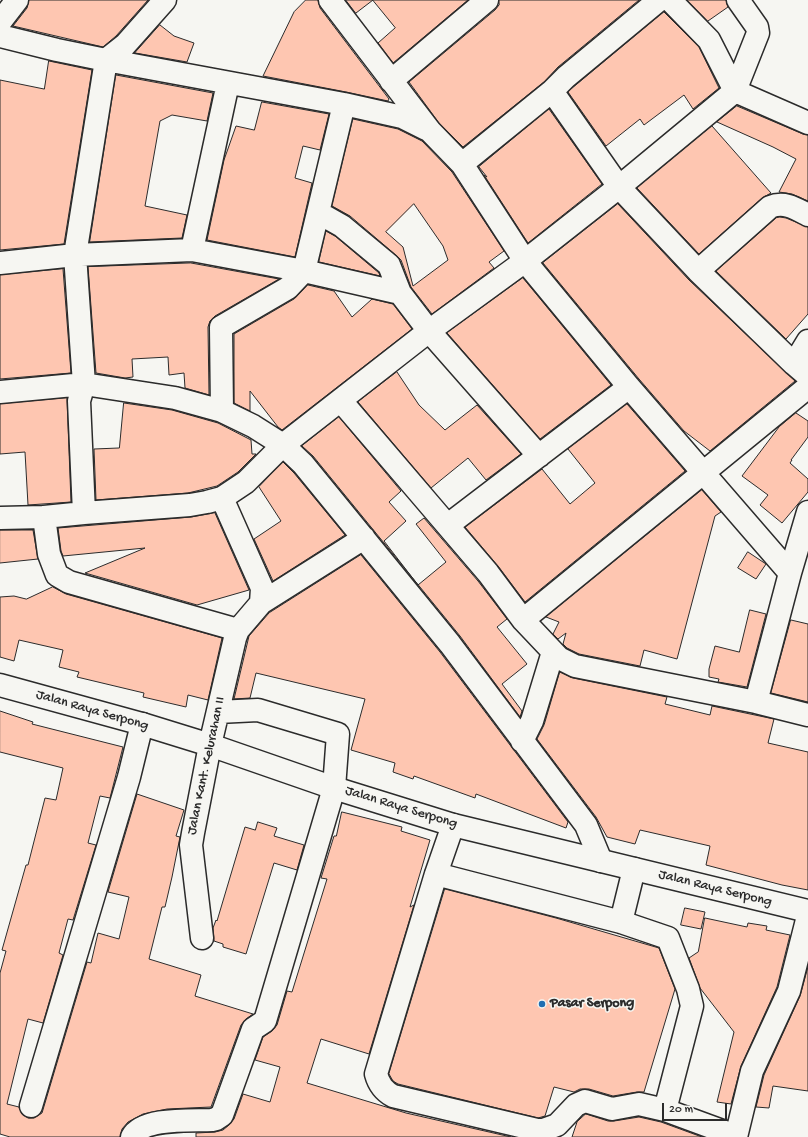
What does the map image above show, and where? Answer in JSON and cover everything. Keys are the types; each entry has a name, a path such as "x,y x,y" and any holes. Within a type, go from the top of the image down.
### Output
{"street":[{"path":"0,22 17,0"},
{"path":"84,513 79,401 84,384 75,255 106,60 125,45 165,0"},
{"path":"330,0 430,131 462,164 525,261 629,387 790,573"},
{"path":"391,81 487,0"},
{"path":"462,164 552,91 566,77 659,0"},
{"path":"670,0 709,40 735,91 808,123"},
{"path":"0,518 44,517 190,505 222,498 246,482 284,445 429,331 525,261 619,187 735,91 758,33 757,27 738,0"},
{"path":"0,36 106,60 344,104 402,117 430,131"},
{"path":"192,250 228,83"},
{"path":"552,91 619,187 698,271 801,370"},
{"path":"222,411 221,327 288,288 304,271 344,104"},
{"path":"698,271 770,207 777,204 790,206 808,215"},
{"path":"319,213 342,226 389,265 400,293 429,331 538,456"},
{"path":"0,263 75,255 192,250 304,271 400,293"},
{"path":"801,370 808,341"},
{"path":"0,392 84,384 175,398 222,411 253,426 284,445 303,464 450,644 586,825 601,861"},
{"path":"448,525 629,387"},
{"path":"523,620 702,472 808,387"},
{"path":"341,401 488,573 523,620 559,658 575,666 756,702 808,715"},
{"path":"222,498 262,588 261,603"},
{"path":"756,702 790,573 808,512"},
{"path":"44,517 49,554 57,575 69,582 238,630"},
{"name":"Jalan Kant. Kelurahan II","path":"202,938 191,845 210,745 238,630 261,603 364,538"},
{"path":"522,741 532,721 553,652"},
{"name":"Jalan Raya Serpong","path":"0,685 142,724 210,745 334,788 453,825 808,912"},
{"path":"216,1128 253,1029 265,1021 334,788 338,734 258,710 218,712"},
{"path":"31,1106 129,777 142,724"},
{"path":"453,825 436,874 376,1074 378,1081 386,1092 393,1096 543,1130 557,1124 576,1105 585,1101 612,1109 639,1104 666,1110 736,1136 752,1071 789,991 808,916"},
{"path":"621,922 634,869"},
{"path":"436,874 621,922 668,938 688,989 692,1006 666,1110"},
{"path":"132,1137 137,1130 161,1122 212,1120 216,1128"}],"building":[{"path":"29,0 148,0 116,36 103,47 13,26 27,8"},
{"path":"306,0 318,0 320,8 389,99 388,101 263,76 294,12"},
{"path":"346,0 373,0 356,13"},
{"path":"373,0 468,0 393,63 378,43 395,28"},
{"path":"499,0 639,0 558,67 544,82 463,147 439,123 409,82 495,10 499,5"},
{"path":"687,0 726,0 728,7 708,21"},
{"path":"664,12 699,47 719,88 693,109 684,95 644,125 640,119 606,146 568,92"},
{"path":"160,25 174,36 194,43 187,62 135,53"},
{"path":"49,61 92,70 64,244 0,250 0,80 44,89"},
{"path":"116,75 213,93 207,121 172,115 160,121 145,206 187,215 182,238 90,242"},
{"path":"262,102 329,114 320,150 303,146 295,178 312,183 295,257 207,240 224,160 236,126 254,130"},
{"path":"737,106 808,135 808,201 792,194 779,192 796,159 717,122"},
{"path":"549,109 602,184 528,243 484,175 487,177 479,167"},
{"path":"353,119 398,129 422,141 452,172 504,251 489,262 494,268 432,314 411,287 401,260 350,216 332,206","holes":["414,204 443,246 448,260 413,286 403,247 386,232"]},
{"path":"712,126 771,193 762,198 699,254 637,188"},
{"path":"618,204 689,280 795,381 710,451 684,431 543,263"},
{"path":"780,217 808,227 808,314 786,339 716,271 776,218"},
{"path":"326,231 335,236 379,273 380,276 319,262"},
{"path":"191,263 279,279 215,316 210,321 208,327 209,395 185,388 184,373 169,375 168,357 132,359 133,377 125,378 96,373 88,267"},
{"path":"63,269 71,373 0,379 0,275"},
{"path":"523,278 611,385 540,439 447,333"},
{"path":"308,285 334,291 352,317 372,299 393,304 412,329 282,430 250,391 250,411 234,403 234,334 294,299"},
{"path":"397,372 419,405 445,430 477,405 521,454 486,480 468,458 431,488 358,402"},
{"path":"67,398 71,502 28,505 25,452 0,454 0,404"},
{"path":"124,403 172,410 218,423 251,440 252,454 256,454 238,472 217,486 188,493 96,500 94,449 119,448"},
{"path":"627,404 685,471 525,602 498,566 465,527 542,469 570,504 595,483 568,449"},
{"path":"796,413 808,421 808,437 790,463 808,479 808,492 782,523 760,505 768,495 742,476 779,427"},
{"path":"339,417 401,491 389,502 406,521 384,541 412,577 313,456 302,446"},
{"path":"283,462 294,473 345,535 273,581 254,539 281,521 259,487"},
{"path":"702,490 721,512 715,516 677,659 644,650 640,666 579,654 567,648 563,644 566,633 558,639 553,634 559,622 546,617"},
{"path":"215,513 249,590 197,605 85,573 145,548 63,556 61,551 58,528 191,517"},
{"path":"424,518 478,581 507,619 497,627 527,664 502,684 522,711 520,717 460,636 418,585 446,562 416,524"},
{"path":"0,530 33,530 38,559 0,563"},
{"path":"748,552 766,564 756,579 738,568"},
{"path":"361,555 440,652 568,822 566,828 476,794 475,798 414,776 413,779 393,772 395,763 351,750 365,699 256,673 250,698 234,699 249,636 269,613"},
{"path":"53,587 66,594 222,638 208,700 188,695 186,707 143,697 144,693 77,677 79,672 59,667 63,650 19,640 14,661 0,657 0,597 14,596 26,599"},
{"path":"750,610 766,614 747,687 718,682 719,679 709,677 709,669 715,646 739,652"},
{"path":"791,620 808,624 808,702 771,693"},
{"path":"560,672 573,678 667,697 665,704 710,715 712,706 774,719 768,743 808,752 808,890 782,885 706,865 710,846 640,830 635,844 607,837 596,817 537,739 544,725"},
{"path":"0,711 33,722 32,724 123,747 110,798 100,796 88,843 96,845 73,920 68,919 59,953 63,955 43,1023 28,1019 7,1104 19,1107 22,1114 28,1118 34,1118 42,1113 87,962 91,963 98,933 119,939 129,897 108,892 137,794 184,810 176,836 180,837 165,907 162,907 149,959 201,975 195,996 253,1014 241,1025 211,1107 167,1109 143,1114 128,1122 122,1129 120,1137 10,1137 0,1134 0,973 6,951 2,950 26,865 28,865 45,798 56,800 63,768 0,752"},
{"path":"342,812 402,827 401,831 430,840 410,907 414,905 369,1054 321,1039 307,1083 406,1113 511,1137 196,1137 196,1133 215,1132 223,1130 229,1125 234,1119 243,1094 270,1102 280,1067 255,1060 263,1037 272,1031 277,1025 287,991 292,992 327,879 321,878 334,836 336,836"},
{"path":"258,822 277,828 274,836 304,845 297,870 274,863 246,954 223,947 223,944 214,941 213,928 216,920 217,921 245,827 255,830"},
{"name":"Pasar Serpong","path":"445,889 556,918 659,948 675,989 644,1092 613,1096 589,1089 580,1089 574,1092 554,1087 545,1116 538,1118 398,1084 393,1081 389,1074"},
{"path":"685,908 705,912 701,929 681,925"},
{"path":"705,918 747,927 748,923 767,926 766,930 790,935 777,987 741,1066 731,1104 717,1102 734,1032 700,988 689,958 698,952"},
{"path":"808,967 808,1091 773,1086 769,1108 756,1107 764,1075 800,996"},
{"path":"586,1114 608,1121 639,1117 661,1122 702,1137 572,1137 577,1122"}],"place":[{"name":"Pasar Serpong","path":"542,1004"}]}
